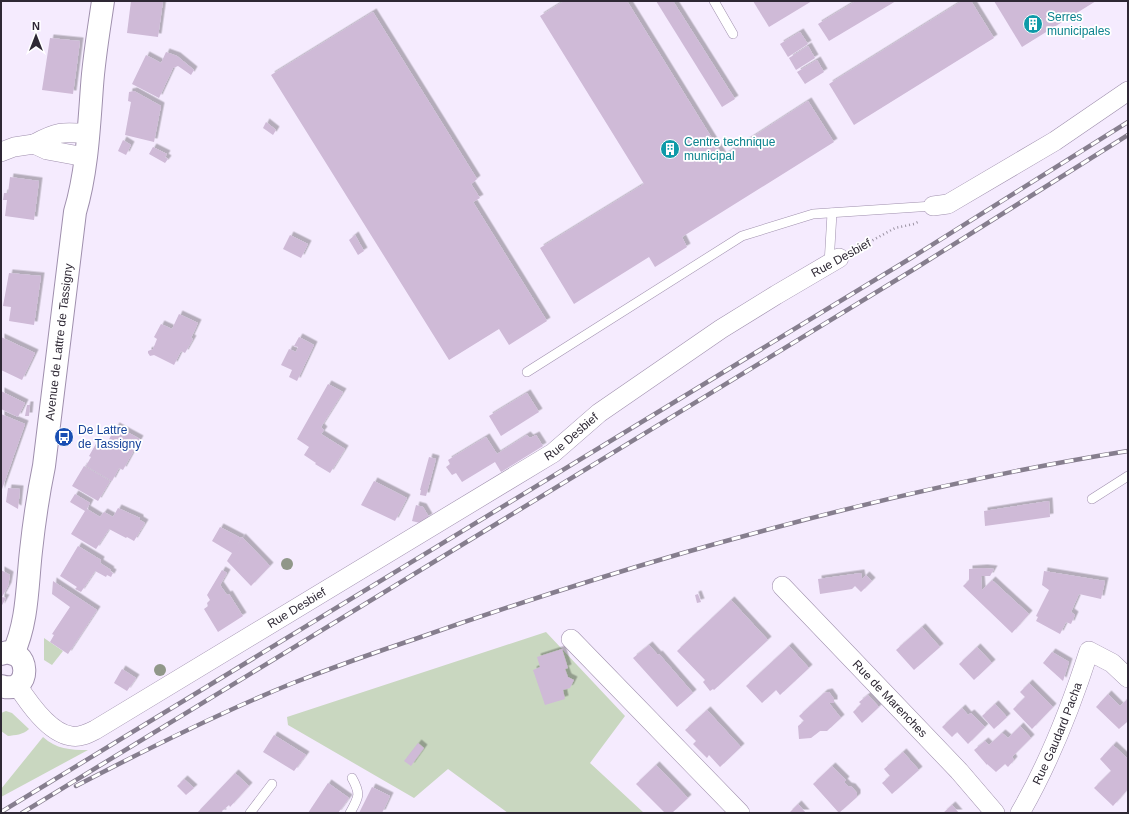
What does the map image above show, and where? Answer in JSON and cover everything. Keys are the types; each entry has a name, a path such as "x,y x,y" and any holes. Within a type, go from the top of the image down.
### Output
{"main road":[{"name":"Avenue de Lattre de Tassigny","path":"7,654 24,621 28,599 31,552 37,503 44,466 75,212 79,198 85,157 103,1"},
{"path":"7,654 19,657 25,667 24,678 9,686"}],"street":[{"path":"933,206 948,204 1056,141 1128,91"},
{"path":"5,147 34,144 49,135 59,133 69,132 88,134"},
{"path":"34,144 47,150 85,157"},
{"name":"Rue Desbief","path":"9,686 44,720 59,731 71,736 78,736 95,730 553,452 600,413 721,329 834,261"},
{"name":"Rue de Marenches","path":"782,586 959,771 995,813"},
{"path":"571,639 740,813"},
{"name":"Rue Gaudard Pacha","path":"1020,813 1040,774 1066,716 1088,651 1112,664 1128,678"}],"lane":[{"path":"714,1 733,34"},
{"path":"527,372 742,236 813,214 933,206"},
{"path":"832,213 834,261"},
{"path":"1092,499 1128,476"},
{"path":"350,813 357,800 358,789 352,778"},
{"path":"250,813 272,784"}],"path":[{"name":"Rue Desbief","path":"834,261 895,228 914,224 926,218 933,206"}],"green space":[{"path":"546,632 625,716 590,763 644,813 508,813 448,769 414,798 288,725 287,717"},
{"path":"44,638 63,651 52,665 44,660"},
{"path":"6,711 12,713 29,729 22,734 8,736 1,731 1,713"},
{"path":"43,737 53,744 64,748 88,750 1,797 1,789"}],"building":[{"path":"131,1 163,1 158,37 127,33"},
{"name":"Centre technique municipal","path":"564,1 627,1 723,156 808,101 834,142 682,237 687,247 655,267 649,257 574,304 540,248 644,184 540,16"},
{"path":"656,1 673,1 735,99 722,107"},
{"path":"753,1 812,1 769,27"},
{"path":"856,1 896,1 829,41 818,24"},
{"path":"962,1 971,1 994,38 854,125 829,84"},
{"name":"Serres municipales","path":"994,1 1096,1 1022,47"},
{"path":"373,12 477,179 471,184 480,198 473,202 547,321 509,345 499,329 449,360 271,75"},
{"path":"800,32 808,44 788,57 780,44"},
{"path":"50,38 80,41 73,94 42,90"},
{"path":"808,46 815,58 796,70 789,58"},
{"path":"166,52 177,56 194,70 191,75 178,66 173,68 159,98 132,84 146,55 161,63"},
{"path":"817,60 824,72 805,84 797,72"},
{"path":"134,91 161,106 154,142 125,135 131,102 128,101 129,92"},
{"path":"266,122 276,130 273,135 263,128"},
{"path":"123,140 131,145 126,155 118,151"},
{"path":"153,147 167,154 165,157 168,159 165,163 149,154"},
{"path":"10,177 39,181 34,220 5,216 7,200 3,200 4,193 8,193"},
{"path":"290,235 308,244 301,258 283,249"},
{"path":"355,235 364,251 358,255 349,240"},
{"path":"9,273 41,276 34,325 9,321 11,307 3,306"},
{"path":"179,314 198,323 191,338 193,339 185,353 181,351 174,365 154,355 150,356 148,351 153,349 157,339 154,337 161,324 172,329"},
{"path":"1,337 35,353 22,380 1,370"},
{"path":"299,337 314,345 297,381 289,377 292,370 281,365 289,349 296,352 298,347 294,346"},
{"path":"328,384 343,392 321,427 324,430 321,434 345,449 330,473 304,455 309,447 297,439"},
{"path":"1,391 25,403 18,417 1,409"},
{"path":"527,393 539,412 501,436 489,416"},
{"path":"27,405 30,405 29,416 25,416"},
{"path":"1,414 25,424 1,492"},
{"path":"116,426 140,439 123,470 119,468 112,481 86,466 91,457 89,456 97,442 105,447"},
{"path":"527,435 530,438 536,435 543,446 501,472 495,462 462,482 456,473 452,475 446,467 450,464 448,460 486,437 497,454"},
{"path":"429,457 436,459 426,496 420,495 420,490"},
{"path":"84,466 110,481 98,501 72,486"},
{"path":"374,481 407,498 395,521 361,505"},
{"path":"8,488 20,489 18,509 6,502"},
{"path":"75,494 90,503 87,509 100,517 104,512 113,517 118,508 140,518 140,520 145,523 134,541 109,529 96,549 71,534 85,511 70,502"},
{"path":"1049,501 1050,517 985,526 984,511"},
{"path":"416,505 423,507 429,517 420,523 412,521"},
{"path":"220,527 241,538 236,547 242,537 270,566 251,586 227,561 232,553 212,541"},
{"path":"78,546 101,560 100,563 113,573 111,577 107,575 106,577 95,571 81,592 75,589 77,587 60,576"},
{"path":"969,569 994,569 990,576 981,576 982,590 992,580 1029,614 1012,633 963,586 969,580"},
{"path":"1,570 10,575 8,586 2,597 6,598 1,607"},
{"path":"222,570 227,573 220,585 227,595 229,594 243,616 218,632 204,609 208,606 207,603 210,600 207,595"},
{"path":"1044,571 1105,581 1101,599 1079,594 1071,612 1075,615 1071,624 1066,622 1060,634 1036,621 1038,617 1036,616 1049,590 1042,585"},
{"path":"861,573 862,579 866,575 872,581 861,592 855,586 852,589 820,594 818,579"},
{"path":"53,581 97,610 68,654 50,642 54,635 52,634 70,607 52,594"},
{"path":"698,594 701,602 697,603 695,595"},
{"path":"731,600 768,640 714,690 713,689 710,691 703,682 705,680 677,651"},
{"path":"922,627 940,647 914,670 896,650"},
{"path":"649,645 658,655 659,654 693,693 677,707 633,658"},
{"path":"789,646 809,668 780,695 776,690 762,703 746,686"},
{"path":"977,647 992,663 974,680 959,664"},
{"path":"562,649 568,668 565,669 568,677 574,680 570,688 563,690 565,699 545,705 533,670 540,667 537,657"},
{"path":"1052,652 1069,662 1063,681 1043,663"},
{"path":"122,669 136,678 127,691 114,683"},
{"path":"1029,683 1053,707 1032,729 1013,709 1025,697 1020,692"},
{"path":"829,692 834,699 834,703 829,703 841,718 827,731 820,731 811,738 799,739 798,726 804,721 799,716 824,693"},
{"path":"1108,694 1120,706 1128,699 1128,721 1119,729 1096,707"},
{"path":"868,695 879,707 862,723 853,712 861,704 859,702"},
{"path":"995,704 1007,717 994,729 982,716"},
{"path":"962,708 968,715 971,713 985,727 968,744 957,732 952,737 942,727"},
{"path":"707,710 741,747 720,767 709,755 707,758 693,744 696,741 685,730"},
{"path":"1020,726 1031,738 1012,757 1014,760 1008,767 1005,764 996,772 987,765 974,750 985,741 989,745 1002,733 1008,738"},
{"path":"274,735 306,755 294,771 263,752"},
{"path":"418,743 424,748 411,766 404,761"},
{"path":"1113,745 1128,759 1128,789 1113,806 1094,788 1111,771 1100,759"},
{"path":"903,752 919,770 892,794 882,783 890,776 884,769"},
{"path":"656,765 688,798 672,813 665,813 636,784"},
{"path":"832,766 846,780 844,782 848,786 852,787 857,793 857,797 839,813 813,784"},
{"path":"235,773 249,786 230,807 229,805 222,811 223,813 197,813"},
{"path":"184,779 194,788 186,795 177,786"},
{"path":"328,783 349,798 338,813 308,813"},
{"path":"372,787 390,796 382,813 359,813"},
{"path":"798,804 806,813 789,813"},
{"path":"952,805 959,813 943,813"}],"railway":[{"path":"1,812 911,258 1128,122"},
{"path":"22,813 916,268 1128,135"},
{"path":"76,786 183,732 293,683 339,665 484,615 683,553 793,523 904,495 1015,471 1128,451"}],"place":[{"name":"Serres municipales","path":"1033,24"},
{"name":"Centre technique municipal","path":"670,149"},
{"name":"De Lattre de Tassigny","path":"64,437"}]}
